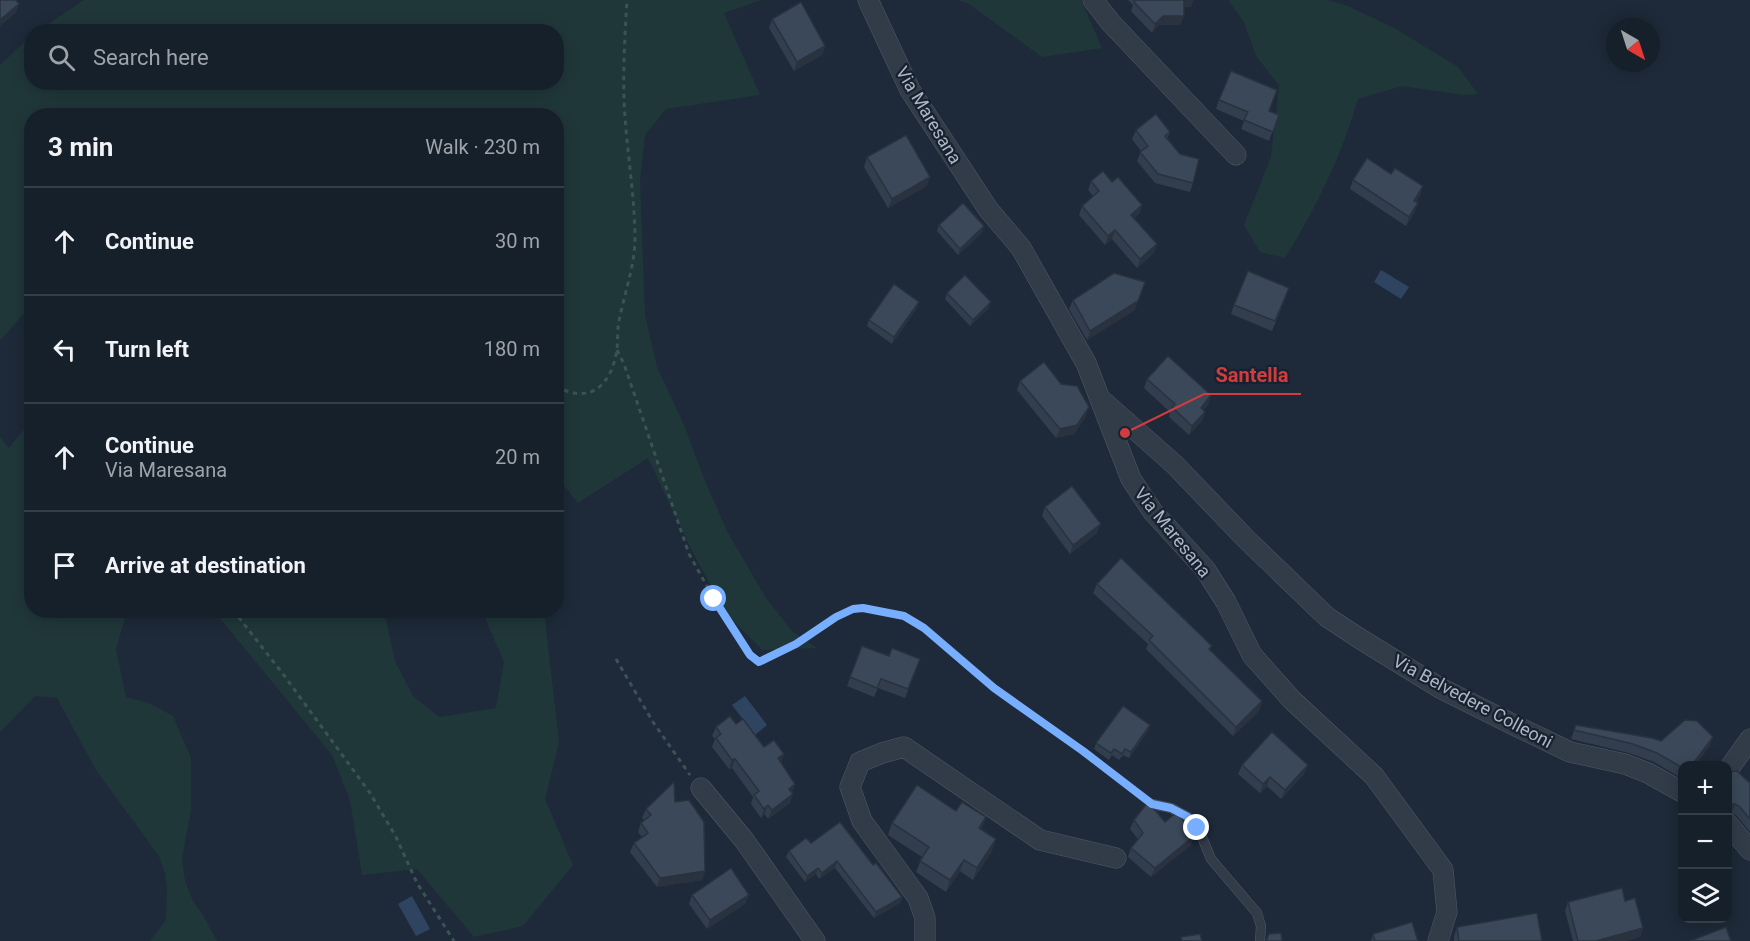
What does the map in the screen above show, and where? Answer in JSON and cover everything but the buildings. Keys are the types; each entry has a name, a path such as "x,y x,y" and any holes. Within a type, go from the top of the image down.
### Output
{"street":[{"name":"Via Maresana","path":"868,0 910,90 988,209 1022,248 1086,363 1131,479 1153,512 1205,569 1226,602 1252,655 1292,700 1374,776 1443,870 1447,912 1438,941"},
{"path":"1093,0 1111,23 1236,155"},
{"name":"Via Belvedere Colleoni","path":"1102,400 1175,465 1246,539 1328,617 1353,635 1440,688 1518,728 1570,752 1624,764 1648,773 1678,789"},
{"path":"1732,764 1750,739"},
{"path":"926,941 925,918 918,898 862,821 850,787 860,762 904,747 1040,840 1116,858"},
{"path":"701,788 744,840 815,941"},
{"path":"1732,829 1750,850"}],"lane":[{"path":"1152,804 1171,808 1188,817 1202,837 1211,859 1246,897 1257,913 1261,926 1260,941"}],"path":[{"path":"564,391 570,394 593,393 607,382 617,350 618,323 630,272 634,242 631,160 624,100 627,0"},
{"path":"617,350 632,386 689,554 714,599 750,655 759,662 796,644 836,617 853,609 863,608 904,616 924,628 994,688 1083,751 1152,804"},
{"path":"238,618 283,674 370,793 396,837 417,883 454,941"},
{"path":"616,660 653,722 701,788"}],"green space":[{"path":"84,0 761,0 724,13 760,95 666,109 645,135 640,180 645,315 657,367 684,425 727,531 766,598 793,632 817,648 762,650 725,612 690,547 648,458 578,503 564,486 564,108 24,108 24,313 0,341 0,65 24,43 24,90 564,90 564,24 48,24"},
{"path":"959,0 1081,0 1102,48 1042,57 969,4"},
{"path":"1228,0 1328,0 1348,6 1396,29 1458,67 1478,94 1463,95 1402,86 1358,99 1352,120 1327,181 1285,258 1260,252 1244,225 1271,157 1279,85 1256,56 1244,22"},
{"path":"24,430 24,618 125,618 116,649 126,697 151,704 173,716 191,758 191,810 182,859 185,881 193,901 217,941 150,941 166,920 167,889 165,873 159,856 96,770 57,698 35,696 0,732 0,437 9,448"},
{"path":"220,618 386,618 395,661 413,696 439,717 496,708 504,662 485,618 545,618 559,742 545,799 573,865 523,926 474,937 417,869 362,875 350,800 332,755"}],"water":[{"path":"1381,270 1409,287 1401,299 1374,282"},
{"path":"745,696 767,725 755,735 732,705"},
{"path":"412,896 430,929 416,936 398,904"}],"place":[{"name":"Santella","path":"1125,433"}],"route":[{"path":"714,599 750,655 759,662 796,644 836,617 853,609 863,608 904,616 924,628 994,688 1083,751 1152,804 1171,808 1188,817 1197,828"}]}
